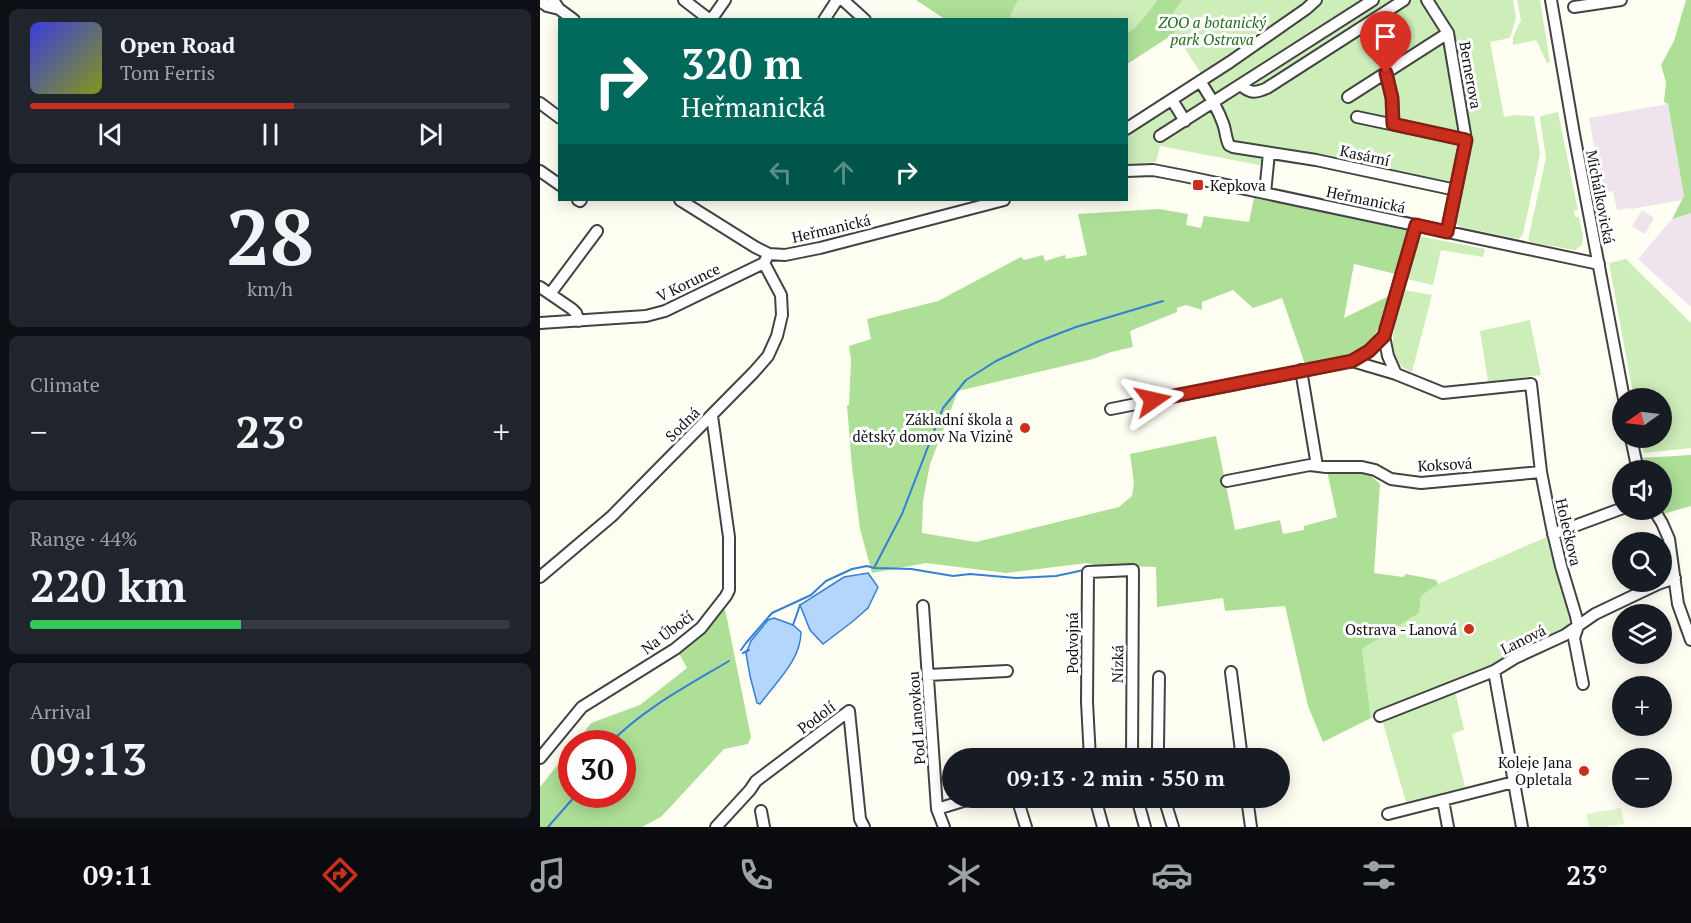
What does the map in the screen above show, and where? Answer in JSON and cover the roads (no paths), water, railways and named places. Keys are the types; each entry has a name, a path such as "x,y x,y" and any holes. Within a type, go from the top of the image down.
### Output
{"street":[{"path":"684,0 708,18"},
{"path":"712,18 725,0"},
{"path":"825,18 837,0"},
{"path":"843,0 863,18"},
{"path":"1128,128 1236,57 1316,0"},
{"path":"1160,136 1375,0 1384,13"},
{"path":"1241,85 1246,91 1257,92 1267,88 1404,0"},
{"name":"Bernerova","path":"1426,0 1448,33 1466,140 1447,232"},
{"name":"Michálkovická","path":"1551,0 1622,388"},
{"path":"1574,8 1621,0"},
{"path":"540,1 547,6 556,4 572,18"},
{"path":"1348,97 1448,33"},
{"path":"1386,73 1392,98 1393,124"},
{"path":"1200,81 1214,102 1224,125 1229,145 1269,153 1265,193"},
{"path":"1172,100 1185,121"},
{"path":"540,103 558,116"},
{"path":"1358,117 1466,140"},
{"name":"Kasární","path":"1269,153 1316,160 1456,190"},
{"name":"Heřmanická","path":"1128,171 1153,170 1599,264"},
{"path":"540,171 558,184"},
{"path":"682,201 767,258"},
{"path":"696,210 702,201"},
{"name":"Heřmanická","path":"767,258 820,248 1000,201"},
{"path":"1396,374 1388,356 1384,336 1416,225"},
{"path":"550,294 597,231"},
{"name":"V Korunce","path":"540,323 646,316 665,311 767,258"},
{"name":"Sodná","path":"540,577 612,516 768,356 777,336 782,315 781,295 767,258"},
{"path":"540,287 576,313 579,321"},
{"path":"1111,409 1352,361 1369,351 1384,336"},
{"path":"1352,361 1396,374"},
{"path":"1301,370 1317,466"},
{"name":"Holečkova","path":"1396,374 1443,393 1531,384 1541,472 1553,534 1578,626 1574,638 1583,684"},
{"name":"Na Úbočí","path":"540,758 582,707 675,649 701,628 726,596 729,590 729,537 712,416"},
{"name":"Koksová","path":"1227,481 1310,465 1362,467 1375,470 1391,479 1421,483 1541,472"},
{"path":"1553,534 1612,512"},
{"path":"1660,520 1669,539 1680,612 1691,640"},
{"name":"Podvojná","path":"1089,748 1087,702 1088,572 1133,570"},
{"name":"Nízká","path":"1132,748 1133,570"},
{"name":"Lanová","path":"1380,716 1494,671 1515,658 1565,635 1595,614 1675,578"},
{"name":"Pod Lanovkou","path":"923,606 937,809 944,827"},
{"path":"928,675 1007,671"},
{"path":"1494,671 1522,827"},
{"path":"1231,672 1241,748"},
{"path":"1158,748 1159,677"},
{"name":"Podolí","path":"717,827 756,781 849,711 860,819 864,827"},
{"path":"1388,814 1514,782"},
{"path":"1443,800 1448,827"},
{"path":"937,809 942,807"},
{"path":"1020,808 1026,827"},
{"path":"1098,808 1103,827"},
{"path":"1140,808 1145,827"},
{"path":"1167,808 1173,827"},
{"path":"1249,808 1251,827"},
{"path":"761,811 764,827"}],"water":[{"path":"868,573 878,587 868,608 823,644 810,630 800,605 844,577"},
{"path":"774,618 793,625 801,632 800,642 792,661 760,704 757,703 746,653 751,641 768,620"}],"waterway":[{"path":"741,650 772,613 811,595 826,581 852,569 867,566 874,568 902,514 943,408 966,380 996,361 1037,342 1076,327 1163,301"},
{"path":"875,568 911,569 953,576 970,574 1016,578 1056,576 1084,570"},
{"path":"793,625 800,605"},
{"path":"743,653 749,650"},
{"path":"623,730 651,709 729,661"},
{"path":"548,827 565,808"}],"place":[{"name":"Kepkova","path":"1198,185"},
{"name":"Základní škola a dětský domov Na Vizině","path":"1025,428"},
{"name":"Ostrava - Lanová","path":"1469,629"},
{"name":"Koleje Jana Opletala","path":"1584,771"}],"park label":[{"name":"ZOO a botanický park Ostrava","path":"1212,30"}]}
